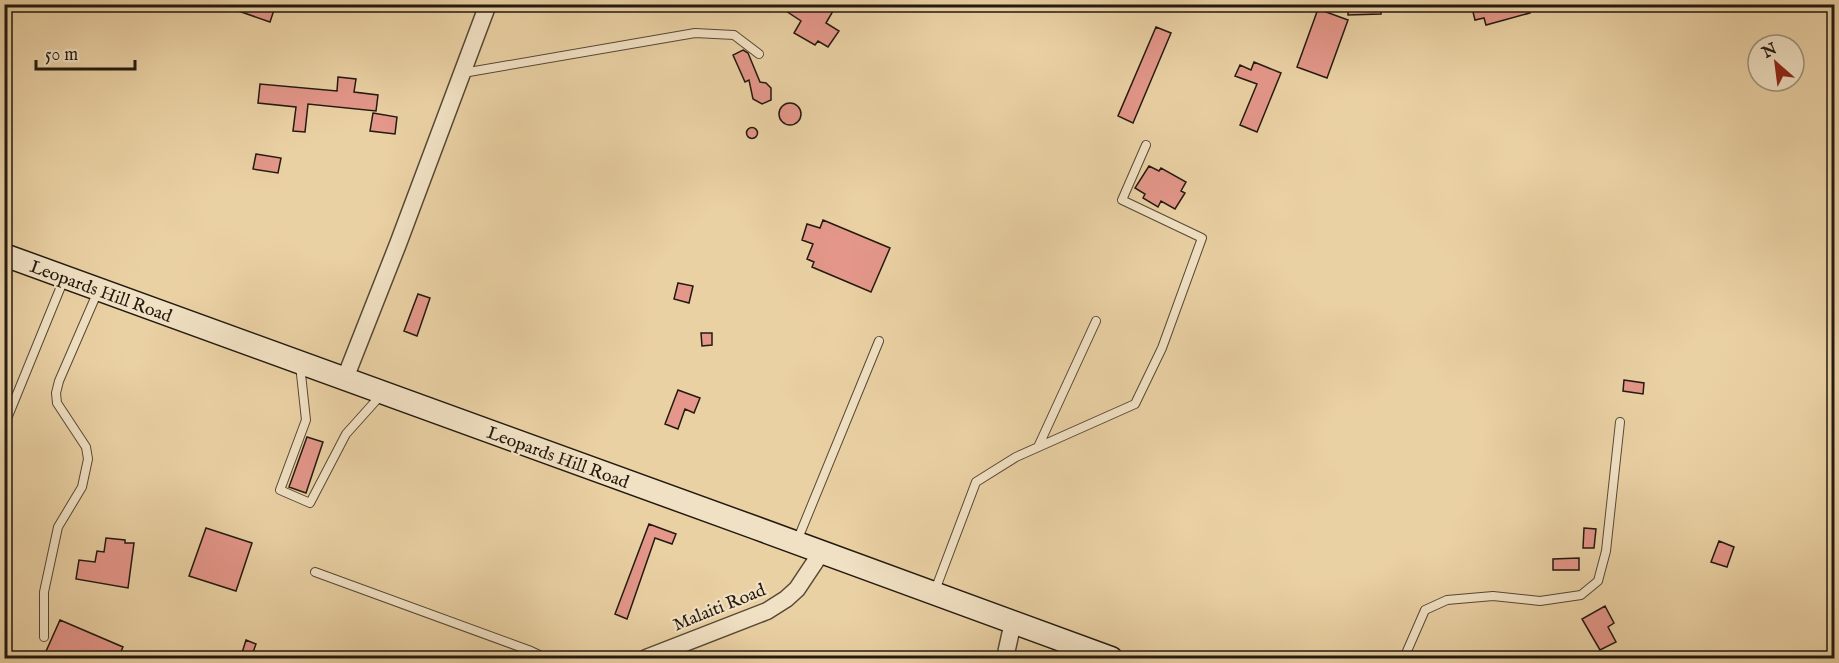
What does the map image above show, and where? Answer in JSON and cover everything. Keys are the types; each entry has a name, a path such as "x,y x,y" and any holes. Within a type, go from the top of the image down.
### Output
{"main road":[{"name":"Leopards Hill Road","path":"4,255 344,381 555,455 1111,658"}],"street":[{"path":"344,381 488,4"},
{"name":"Malaiti Road","path":"646,658 767,611 797,589 821,553"},
{"path":"1005,658 1012,622"}],"lane":[{"path":"463,74 695,33 734,35 759,54"},
{"path":"934,593 976,482 1016,457 1134,404 1166,337 1202,238 1122,200 1146,145"},
{"path":"4,426 64,278"},
{"path":"44,637 44,592 58,527 82,487 88,459 86,447 57,403 56,393 59,381 99,290"},
{"path":"1038,447 1096,321"},
{"path":"796,544 879,341"},
{"path":"300,364 306,420 280,490 310,503 346,434 381,394"},
{"path":"1404,658 1425,610 1447,600 1493,596 1540,601 1581,595 1598,581 1606,551 1620,422"},
{"path":"315,572 546,658"}],"building":[{"path":"224,4 276,4 270,22 224,6"},
{"path":"790,4 810,4 821,11 824,6 833,11 826,23 839,31 828,47 818,41 815,45 794,33 801,21 786,11"},
{"path":"1348,4 1381,4 1381,14 1348,15"},
{"path":"1471,4 1527,4 1530,13 1486,25 1484,18 1475,20"},
{"path":"1318,9 1348,20 1327,78 1297,67"},
{"path":"1156,27 1171,33 1133,123 1118,116"},
{"path":"743,50 748,53 760,82 766,83 771,88 771,100 762,104 753,99 749,80 745,82 733,55"},
{"path":"1254,62 1281,73 1257,132 1240,125 1257,84 1235,76 1240,65 1251,70"},
{"path":"338,77 356,79 354,92 378,95 376,111 308,104 305,132 293,131 296,107 258,103 260,84 337,91"},
{"path":"790,103 800,110 801,114 794,124 790,125 780,118 779,114 786,104"},
{"path":"373,113 397,117 395,134 370,131"},
{"path":"752,127 758,133 752,139 746,133"},
{"path":"256,154 281,158 278,173 253,169"},
{"path":"1149,166 1159,171 1161,168 1186,182 1181,191 1185,193 1175,209 1161,201 1158,207 1143,198 1145,194 1135,188"},
{"path":"823,220 890,248 871,292 812,267 814,262 807,259 813,244 802,240 807,224 820,228"},
{"path":"678,283 693,286 689,303 674,299"},
{"path":"418,294 430,298 417,336 404,331"},
{"path":"701,333 712,333 712,345 702,346"},
{"path":"1624,380 1644,383 1643,394 1623,391"},
{"path":"678,390 700,398 694,413 685,409 678,429 665,424"},
{"path":"307,437 323,442 306,493 289,487"},
{"path":"649,524 676,534 672,544 655,538 627,619 615,614"},
{"path":"206,528 252,543 236,591 189,576"},
{"path":"1584,528 1596,529 1594,548 1583,548"},
{"path":"106,538 134,543 128,588 76,579 79,560 95,562 97,551 104,552"},
{"path":"1719,541 1734,547 1727,567 1711,562"},
{"path":"1579,558 1579,570 1553,570 1553,559"},
{"path":"1605,606 1614,623 1608,627 1616,642 1600,650 1582,619"},
{"path":"60,620 123,647 118,658 43,658"},
{"path":"246,640 256,644 251,658 241,656"}]}
